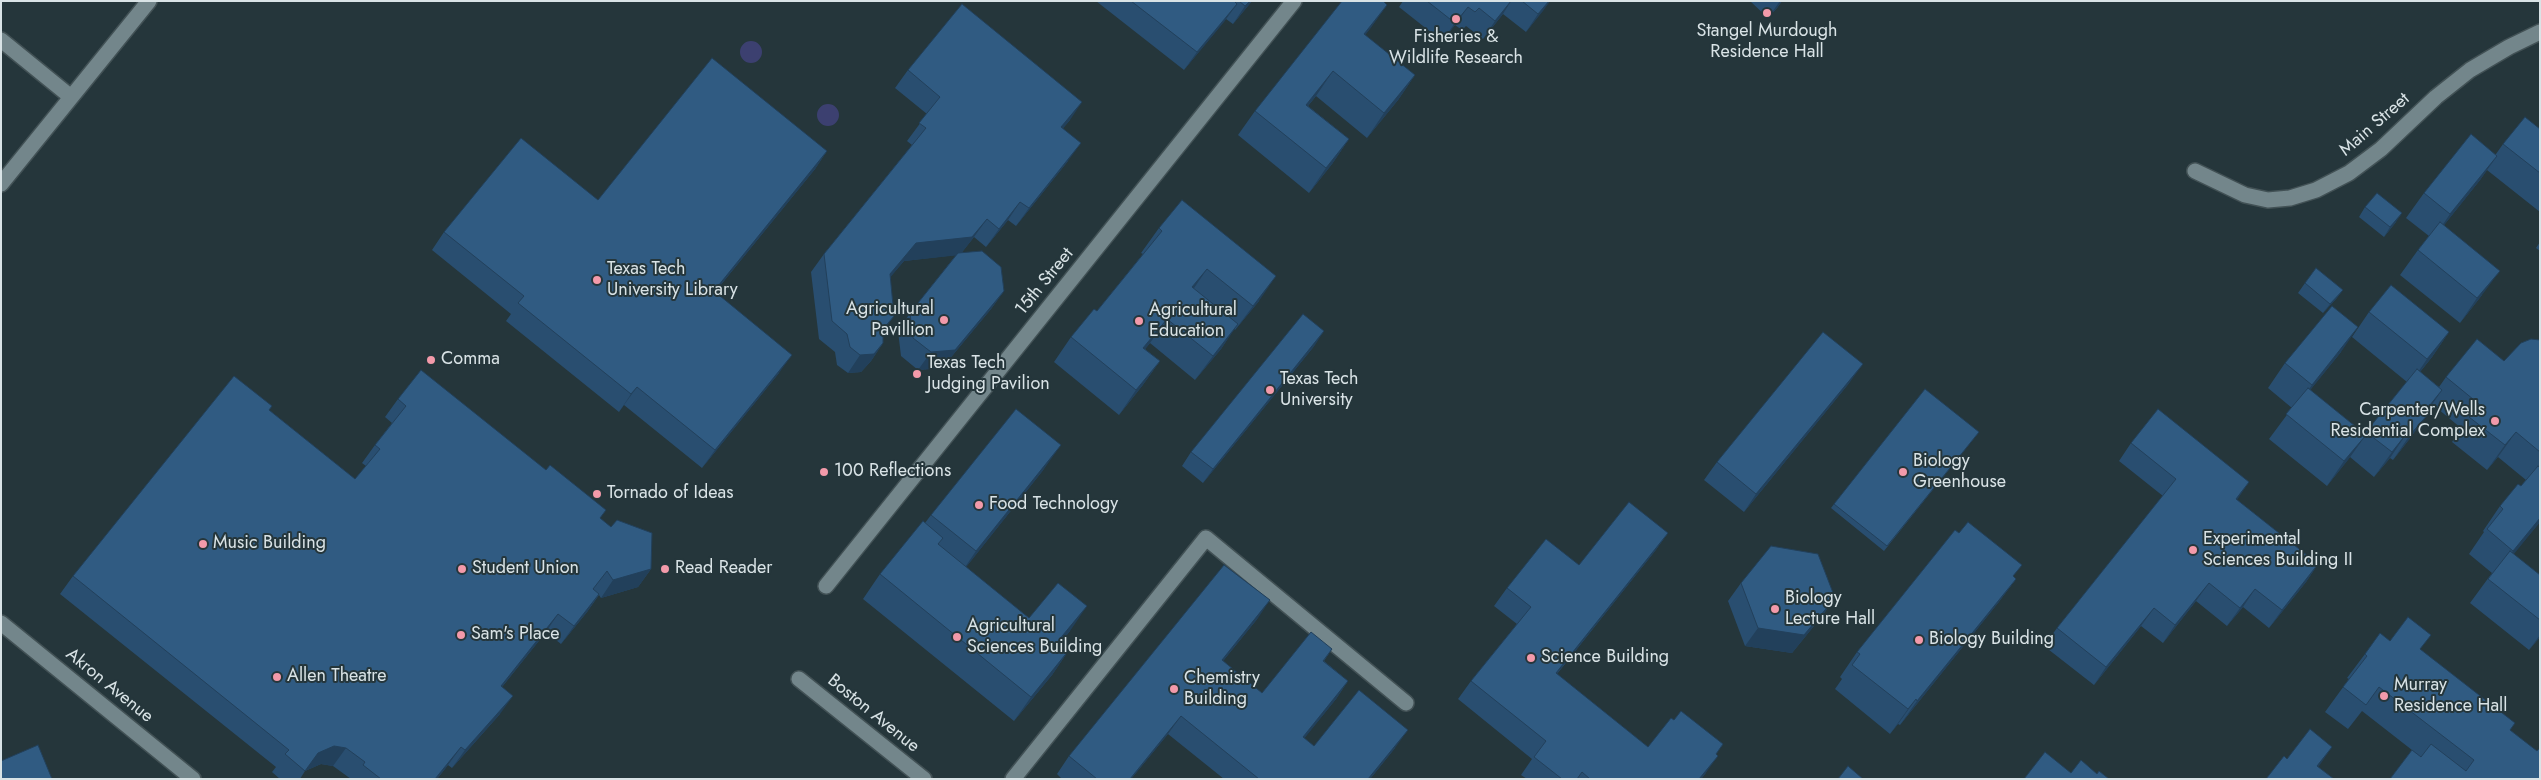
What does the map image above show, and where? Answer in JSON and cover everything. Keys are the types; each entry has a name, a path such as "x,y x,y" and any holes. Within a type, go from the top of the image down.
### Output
{"street":[{"path":"1,184 149,1"},
{"name":"15th Street","path":"826,586 1294,1"},
{"name":"Main Street","path":"2195,171 2245,195 2268,200 2290,198 2316,190 2349,172 2381,149 2436,96 2470,70 2509,47 2540,32"},
{"path":"1,40 71,97"},
{"path":"1013,779 1206,538 1406,703"},
{"name":"Akron Avenue","path":"1,623 193,779"},
{"name":"Boston Avenue","path":"799,679 924,779"}],"water":[{"path":"747,41 755,41 762,48 762,56 755,63 747,63 740,56 740,48"},
{"path":"824,104 832,104 839,111 839,119 832,126 824,126 817,119 817,111"}],"building":[{"path":"1131,1 1234,1 1237,4 1197,52"},
{"path":"1239,1 1250,1 1245,6"},
{"path":"1342,1 1383,1 1387,5 1364,34 1415,75 1384,113 1333,71 1306,105 1349,139 1326,168 1255,111"},
{"path":"1427,1 1511,1 1495,21 1479,8 1475,12 1468,7 1455,23"},
{"path":"1522,1 1549,1 1538,14"},
{"path":"962,4 1082,102 1061,127 1081,143 1029,208 1020,202 999,229 987,219 972,237 916,243 890,274 894,316 883,329 883,343 874,354 860,355 850,347 847,334 832,321 824,254 926,128 919,123 940,97 908,70"},
{"name":"Texas Tech University Library","path":"712,58 827,151 714,291 792,355 715,450 637,387 631,394 518,303 524,296 444,232 521,138 598,200"},
{"path":"2525,117 2540,129 2540,173 2503,144"},
{"path":"2471,134 2497,156 2450,214 2424,193"},
{"path":"2377,193 2402,213 2390,227 2365,207"},
{"name":"Agricultural Education","path":"1182,200 1276,276 1253,306 1207,269 1192,287 1238,324 1213,356 1167,319 1143,348 1160,361 1136,390 1071,337 1094,309 1097,311 1162,231 1159,228"},
{"path":"2440,222 2500,271 2477,298 2418,250"},
{"name":"Agricultural Pavillion","path":"982,251 1001,267 1004,291 955,350 931,352 913,338 910,313 958,253"},
{"path":"2316,268 2343,290 2330,304 2305,283"},
{"path":"2391,285 2449,332 2427,359 2369,312"},
{"path":"2332,306 2358,327 2312,385 2285,363"},
{"path":"1303,314 1324,331 1213,469 1191,452"},
{"path":"1823,332 1863,364 1756,494 1717,462"},
{"path":"2477,339 2504,361 2521,343 2531,339 2540,340 2540,452 2516,432 2505,445 2469,417 2479,404 2446,377"},
{"path":"2417,369 2442,390 2426,410 2429,413 2410,435 2407,433 2392,452 2366,432"},
{"name":"Student Union","path":"421,370 546,470 550,465 606,510 600,518 611,527 617,520 652,533 651,569 613,580 607,571 593,589 599,594 574,626 558,614 501,686 513,696 465,750 461,747 435,779 381,779 363,765 365,762 346,748 334,746 318,753 305,771 285,754 289,750 73,576 234,376 272,406 269,410 355,479 380,449 375,445 406,406 398,399"},
{"path":"2308,388 2366,435 2344,461 2286,414"},
{"name":"Biology Greenhouse","path":"1925,389 1979,432 1887,546 1834,504"},
{"name":"Food Technology","path":"1016,409 1061,445 976,551 931,515"},
{"name":"Experimental Sciences Building II","path":"2158,409 2249,482 2236,499 2318,564 2282,610 2255,589 2240,608 2209,583 2175,625 2154,608 2106,667 2057,628 2176,479 2131,443"},
{"path":"2538,466 2540,468 2540,518 2513,551 2487,529 2503,509 2500,506 2518,484 2521,486"},
{"name":"Science Building","path":"1629,502 1668,533 1556,673 1648,747 1671,718 1674,720 1681,711 1723,744 1716,754 1718,756 1699,779 1590,779 1582,772 1577,779 1562,779 1534,757 1546,741 1471,681 1531,607 1507,588 1546,539 1579,565"},
{"path":"923,521 943,538 938,544 1029,618 1058,583 1087,606 1058,641 1069,650 1031,697 880,574"},
{"name":"Biology Building","path":"1968,522 2022,565 2013,576 2016,579 1917,701 1916,699 1908,709 1852,665 1860,654 1857,652 1955,530 1959,533"},
{"name":"Biology Lecture Hall","path":"1771,546 1818,554 1835,598 1804,635 1758,628 1741,583"},
{"path":"2510,551 2540,575 2540,620 2488,579"},
{"name":"Chemistry Building","path":"1224,565 1270,600 1222,660 1262,693 1311,632 1332,649 1323,661 1348,681 1303,737 1314,746 1359,690 1408,730 1368,779 1259,779 1181,716 1130,779 1097,779 1069,756"},
{"path":"2408,617 2431,635 2420,649 2515,723 2510,730 2537,751 2540,748 2540,779 2390,779 2412,750 2421,757 2431,744 2466,771 2474,760 2379,687 2366,705 2343,687 2367,656 2365,654 2380,633 2390,641"},
{"path":"2310,729 2332,747 2317,766 2334,779 2266,779 2284,756 2287,759"},
{"path":"38,745 52,779 1,779 1,761"},
{"path":"2045,752 2071,773 2081,760 2097,774 2099,771 2109,779 2024,779"},
{"path":"1848,766 1863,779 1838,779"}],"place":[{"name":"Stangel Murdough Residence Hall","path":"1767,13"},
{"name":"Fisheries & Wildlife Research","path":"1456,19"},
{"name":"Texas Tech University Library","path":"597,280"},
{"name":"Agricultural Pavillion","path":"944,320"},
{"name":"Agricultural Education","path":"1139,321"},
{"name":"Comma","path":"431,360"},
{"name":"Texas Tech Judging Pavilion","path":"917,374"},
{"name":"Texas Tech University","path":"1270,390"},
{"name":"Carpenter/Wells Residential Complex","path":"2495,421"},
{"name":"100 Reflections","path":"824,472"},
{"name":"Biology Greenhouse","path":"1903,472"},
{"name":"Tornado of Ideas","path":"597,494"},
{"name":"Food Technology","path":"979,505"},
{"name":"Music Building","path":"203,544"},
{"name":"Experimental Sciences Building II","path":"2193,550"},
{"name":"Student Union","path":"462,569"},
{"name":"Read Reader","path":"665,569"},
{"name":"Biology Lecture Hall","path":"1775,609"},
{"name":"Sam's Place","path":"461,635"},
{"name":"Agricultural Sciences Building","path":"957,637"},
{"name":"Biology Building","path":"1919,640"},
{"name":"Science Building","path":"1531,658"},
{"name":"Allen Theatre","path":"277,677"},
{"name":"Chemistry Building","path":"1174,689"},
{"name":"Murray Residence Hall","path":"2384,696"}]}
